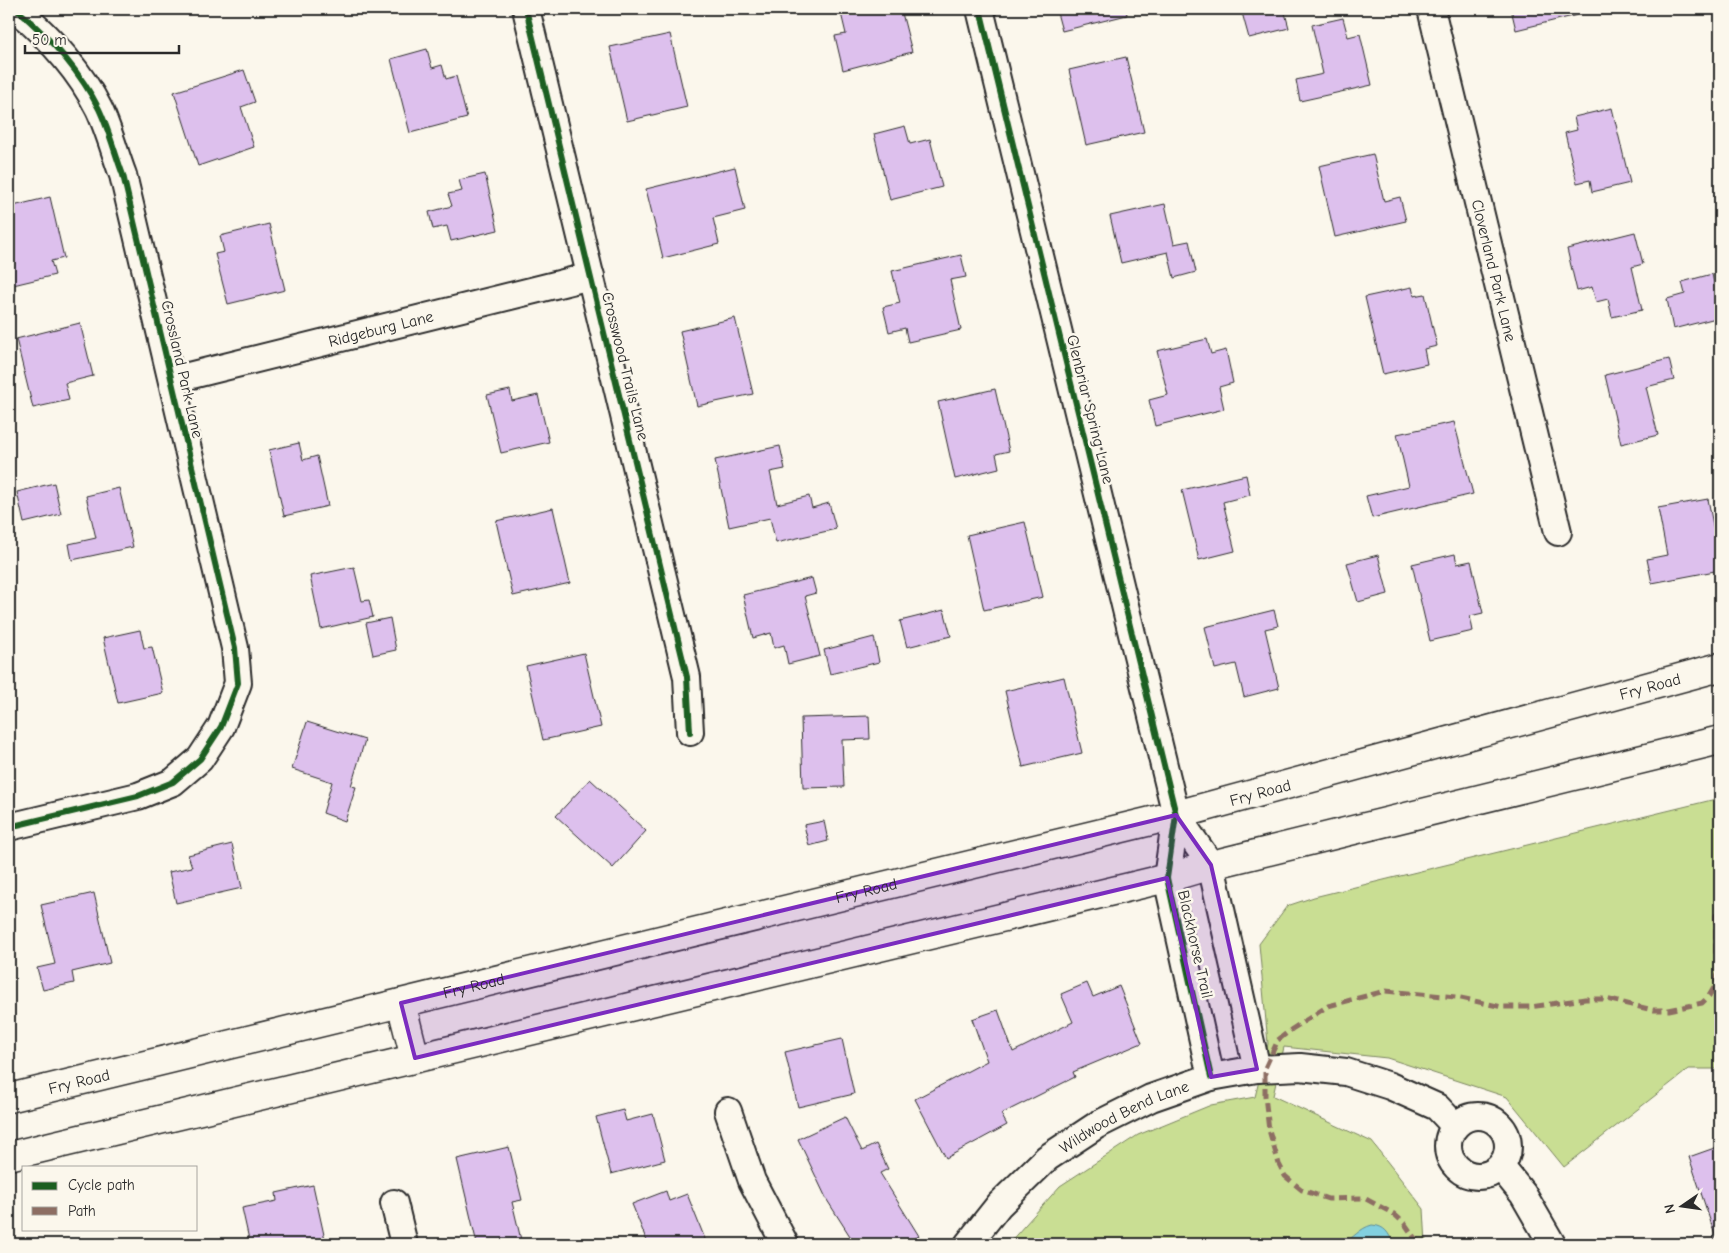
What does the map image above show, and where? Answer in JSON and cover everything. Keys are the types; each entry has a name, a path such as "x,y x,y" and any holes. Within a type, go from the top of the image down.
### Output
{"main road":[{"name":"Fry Road","path":"9,1098 1176,815 1720,667"},
{"path":"9,1156 1167,878 1211,865 1720,740"},
{"path":"401,1003 415,1058"}],"street":[{"name":"Crossland Park Lane","path":"9,827 138,796 173,782 200,759 221,727 238,683 236,648 123,175 99,110 72,66 30,21 16,9"},
{"name":"Crosswood Trails Lane","path":"526,9 687,678 690,732"},
{"name":"Glenbriar Spring Lane","path":"980,9 1176,815"},
{"name":"Cloverland Park Lane","path":"1431,9 1558,532"},
{"name":"Ridgeburg Lane","path":"172,380 590,276"},
{"name":"Blackhorse Trail","path":"1176,815 1211,865 1257,1069"},
{"name":"Blackhorse Trail","path":"1176,815 1167,878 1212,1078"},
{"name":"Wildwood Bend Lane","path":"968,1244 999,1204 1047,1158 1105,1121 1152,1098 1212,1078 1257,1069 1300,1066 1346,1072 1390,1086 1437,1107 1455,1126"},
{"path":"728,1111 752,1181 785,1244"},
{"path":"1470,1117 1487,1117 1497,1122 1506,1133 1509,1143 1508,1153 1502,1166 1490,1175 1480,1177 1470,1176 1456,1167 1450,1158 1448,1146 1455,1126 1470,1117"},
{"path":"1502,1166 1523,1194 1552,1244"},
{"path":"394,1203 404,1244"}],"highlighted area":[{"path":"1176,815 1211,865 1257,1069 1211,1077 1167,878 415,1058 401,1003"}],"green space":[{"path":"1720,798 1720,1069 1689,1069 1564,1167 1507,1097 1387,1058 1284,1047 1273,1096 1372,1142 1424,1209 1426,1244 1008,1244 1060,1186 1138,1135 1211,1105 1255,1097 1268,1044 1259,944 1287,906 1314,897"}],"water":[{"path":"1372,1225 1386,1231 1393,1244 1343,1244 1360,1231"}],"building":[{"path":"840,9 884,9 885,13 901,9 912,52 843,70 835,36 846,34"},
{"path":"1056,9 1126,9 1127,15 1062,31"},
{"path":"1241,9 1284,9 1289,28 1249,38"},
{"path":"1511,9 1576,9 1577,15 1516,30"},
{"path":"1343,18 1348,37 1360,34 1372,85 1300,101 1296,80 1323,74 1312,25"},
{"path":"670,34 687,107 627,121 610,47"},
{"path":"427,49 432,68 442,65 446,79 456,76 467,118 410,133 391,59"},
{"path":"1126,57 1144,132 1086,145 1069,70"},
{"path":"244,70 255,102 241,107 254,147 198,166 174,92"},
{"path":"1612,108 1630,183 1592,192 1590,180 1577,183 1565,133 1577,130 1574,117"},
{"path":"905,126 910,144 930,139 942,187 890,200 874,134"},
{"path":"1373,154 1384,201 1400,197 1406,221 1335,237 1319,166"},
{"path":"735,167 745,210 713,218 719,244 663,258 646,189"},
{"path":"485,174 498,230 451,241 447,226 433,229 429,212 452,206 448,194 462,191 459,180"},
{"path":"50,197 64,258 51,261 55,275 9,286 9,207"},
{"path":"1165,204 1174,244 1189,241 1196,272 1174,278 1168,252 1121,263 1110,216"},
{"path":"269,224 285,290 228,304 215,254 224,252 220,236"},
{"path":"1635,232 1643,264 1632,267 1642,310 1612,317 1608,299 1596,302 1592,287 1577,291 1567,249"},
{"path":"961,255 966,277 950,280 961,330 908,342 905,328 889,332 883,307 900,303 892,271"},
{"path":"1712,274 1720,317 1673,329 1667,299 1685,294 1682,282"},
{"path":"1412,287 1414,296 1425,294 1437,346 1424,349 1427,364 1383,374 1365,297"},
{"path":"735,318 753,394 697,406 680,331"},
{"path":"80,323 93,376 65,383 69,400 33,408 16,339"},
{"path":"1207,339 1211,354 1226,350 1233,383 1219,387 1224,409 1155,426 1149,400 1168,395 1157,351"},
{"path":"1669,359 1674,380 1646,387 1658,435 1621,444 1605,375"},
{"path":"995,389 1009,451 996,454 999,468 955,479 938,402"},
{"path":"510,390 512,401 538,395 549,442 501,453 487,395"},
{"path":"1454,422 1473,494 1372,518 1366,496 1409,486 1397,434"},
{"path":"299,443 303,460 317,456 328,506 284,516 269,450"},
{"path":"780,446 785,469 770,472 777,504 809,496 812,508 829,503 836,529 776,543 770,518 729,527 715,460"},
{"path":"1246,475 1250,495 1223,502 1235,551 1199,560 1182,490"},
{"path":"54,483 61,514 24,523 17,492"},
{"path":"119,488 133,547 72,560 69,544 96,538 86,496"},
{"path":"1708,499 1720,570 1652,583 1647,559 1667,555 1658,508"},
{"path":"553,508 570,583 513,596 496,521"},
{"path":"1025,522 1043,597 984,610 967,535"},
{"path":"1455,554 1457,564 1471,561 1483,613 1470,616 1473,631 1430,641 1412,564"},
{"path":"1378,555 1388,594 1358,602 1347,563"},
{"path":"354,567 362,601 369,600 373,617 321,629 310,576"},
{"path":"812,578 816,593 805,596 820,656 788,664 784,645 774,648 771,633 753,638 743,595"},
{"path":"944,610 951,636 907,647 900,621"},
{"path":"1274,610 1278,626 1265,629 1279,688 1244,697 1236,664 1215,669 1205,627"},
{"path":"390,618 396,650 373,655 366,623"},
{"path":"140,630 144,648 152,647 163,693 118,703 103,638"},
{"path":"874,637 879,662 830,674 824,650"},
{"path":"584,653 601,727 543,740 526,666"},
{"path":"1064,677 1082,753 1023,767 1005,691"},
{"path":"869,716 870,739 842,740 844,787 803,788 801,718"},
{"path":"307,722 365,740 351,786 356,787 345,821 323,813 332,782 292,769"},
{"path":"590,779 646,831 613,868 556,816"},
{"path":"824,821 828,841 809,846 804,825"},
{"path":"232,844 242,888 176,903 169,872 192,867 188,855"},
{"path":"94,893 110,963 72,972 74,983 43,990 37,968 55,964 41,905"},
{"path":"1087,983 1093,997 1119,986 1142,1043 1073,1072 1075,1077 1001,1114 1007,1125 946,1158 915,1099 987,1061 972,1019 998,1010 1013,1052 1073,1022 1061,994"},
{"path":"842,1039 854,1094 798,1107 785,1052"},
{"path":"623,1110 626,1121 653,1114 665,1160 611,1174 596,1117"},
{"path":"845,1117 862,1151 876,1144 888,1169 880,1173 919,1236 906,1244 855,1244 827,1200 798,1139"},
{"path":"1720,1146 1720,1241 1717,1241 1689,1157"},
{"path":"509,1147 522,1200 512,1202 522,1244 477,1244 457,1159"},
{"path":"313,1185 326,1244 250,1244 242,1208 277,1201 276,1193"},
{"path":"666,1191 669,1201 687,1194 707,1244 648,1244 632,1204"}],"marked path":[{"path":"1417,1244 1405,1224 1394,1214 1364,1198 1328,1199 1302,1190 1285,1176 1279,1164 1269,1130 1265,1096 1265,1068 1278,1040 1328,1006 1385,991 1456,997 1502,1007 1530,1007 1585,999 1606,999 1653,1010 1669,1010 1702,1003 1715,986 1719,970 1716,952 1716,916 1720,898"}],"cycle path":[{"path":"9,827 138,796 173,782 200,759 221,727 238,683 235,648 123,175 103,117 83,81 51,42 16,9"},
{"path":"526,9 687,677 690,732"},
{"path":"980,9 1176,815 1167,878 1211,1077"}]}
